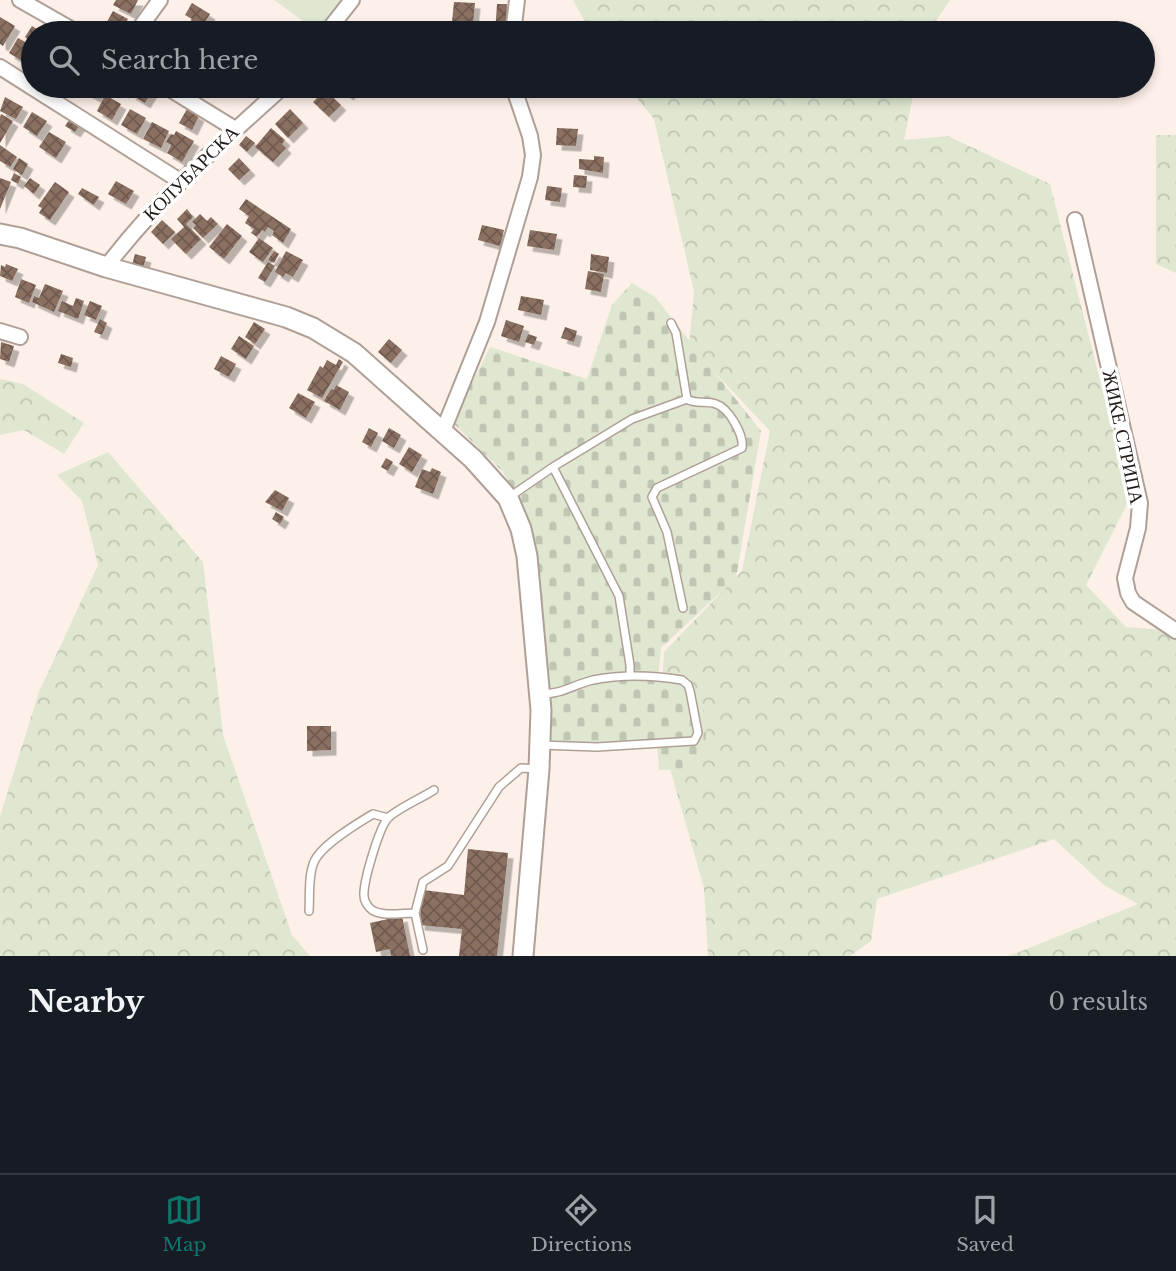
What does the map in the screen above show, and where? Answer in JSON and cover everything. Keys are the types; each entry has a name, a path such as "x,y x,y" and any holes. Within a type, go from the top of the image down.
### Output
{"main road":[{"path":"0,234 20,238 106,267 286,317 313,328 354,353 473,458 508,498 521,529 527,556 541,710 539,769 523,956"}],"street":[{"path":"20,0 57,21"},
{"path":"145,21 160,0"},
{"path":"335,21 352,0"},
{"path":"514,21 517,0"},
{"path":"0,67 21,80"},
{"path":"49,98 180,181"},
{"path":"185,98 235,129"},
{"name":"КОЛУБАРСКА","path":"106,267 143,220 180,181 270,98"},
{"path":"443,431 487,322 530,177 533,155 530,136 517,98"},
{"name":"ЖИКЕ СТРИПА","path":"1075,220 1140,503 1138,528 1125,578 1128,593 1133,602 1176,631"},
{"path":"0,331 20,337"}],"lane":[{"path":"671,323 676,333 687,399 693,403 717,404 725,410 743,443 741,447 653,492 667,532 683,608"},
{"path":"508,498 632,419 687,399"},
{"path":"553,467 619,596 630,675"},
{"path":"539,694 557,694 590,681 630,675 685,681 690,691 698,733 697,739 597,747 540,745"},
{"path":"424,950 415,913 423,882 448,866 499,787 521,768 539,769"},
{"path":"415,913 372,910 366,904 364,896 381,831 388,818 435,790"},
{"path":"309,911 314,860 326,846 373,814 388,818"}],"green space":[{"path":"274,0 342,0 325,21 303,21"},
{"path":"573,0 950,0 936,21 584,21"},
{"path":"637,98 913,98 904,140 948,136 1050,184 1130,498 1086,585 1126,627 1176,631 1176,956 1009,956 1138,904 1104,885 1054,839 877,899 871,941 850,956 708,956 704,888 659,730 664,652 742,571 770,431 689,345 694,292 654,119"},
{"path":"1156,135 1176,135 1176,273 1156,264"},
{"path":"632,283 655,297 761,431 736,578 661,648 658,680 687,682 708,718 702,768 659,770 657,746 551,748 536,542 503,472 450,420 490,347 587,379 612,305"},
{"path":"0,379 23,384 84,423 64,454 24,430 0,435"},
{"path":"108,452 203,562 223,735 292,935 310,956 0,956 0,816 39,692 98,565 82,501 57,475"}],"building":[{"path":"116,0 138,0 131,14 113,5"},
{"path":"454,2 475,3 473,21 452,21"},
{"path":"192,3 210,14 206,21 191,21 192,19 185,15"},
{"path":"497,4 507,4 506,21 496,21"},
{"path":"113,11 128,19 127,21 107,21"},
{"path":"0,17 15,26 3,46 0,44"},
{"path":"18,38 21,40 21,60 9,53"},
{"path":"5,97 23,107 16,119 0,111"},
{"path":"104,98 110,98 121,104 112,120 97,111"},
{"path":"317,98 334,98 341,105 329,117 313,102"},
{"path":"130,109 146,118 137,134 121,125"},
{"path":"187,109 199,116 192,130 179,123"},
{"path":"290,109 303,123 288,138 275,124"},
{"path":"32,112 47,121 37,136 23,127"},
{"path":"1,114 13,121 0,143 0,117"},
{"path":"70,119 80,125 75,132 65,126"},
{"path":"152,122 169,131 161,148 143,139"},
{"path":"271,128 285,140 282,144 286,148 273,162 255,147"},
{"path":"557,128 578,129 576,146 556,145"},
{"path":"176,131 194,141 182,162 167,153 171,145 166,142"},
{"path":"49,132 66,142 56,158 39,147"},
{"path":"246,136 255,143 247,152 239,145"},
{"path":"0,145 17,157 10,167 0,161"},
{"path":"594,156 604,157 603,173 579,169 579,159 594,160"},
{"path":"19,158 28,164 22,175 13,169"},
{"path":"239,158 250,170 239,180 228,169"},
{"path":"14,173 21,177 18,184 11,180"},
{"path":"574,175 587,176 586,188 573,187"},
{"path":"0,178 11,182 0,209"},
{"path":"30,178 40,185 34,194 24,186"},
{"path":"116,181 134,191 126,204 108,194"},
{"path":"55,182 69,192 50,220 39,213 42,208 38,206"},
{"path":"547,186 562,188 560,202 545,200"},
{"path":"82,188 99,197 94,205 78,194"},
{"path":"246,199 291,229 283,243 272,235 274,231 268,227 257,237 251,233 254,229 245,223 249,216 239,209"},
{"path":"187,209 193,217 186,224 201,239 186,254 171,239 184,227 177,219"},
{"path":"200,214 207,221 211,217 218,224 203,238 193,228 196,225 192,222"},
{"path":"162,220 175,232 163,244 151,232"},
{"path":"227,224 242,236 224,259 209,247"},
{"path":"482,225 504,230 500,246 478,240"},
{"path":"530,230 557,234 554,250 527,246"},
{"path":"259,238 273,248 263,262 249,252"},
{"path":"274,251 279,254 274,263 268,260"},
{"path":"286,251 303,260 293,277 286,273 283,277 275,272"},
{"path":"135,254 146,257 143,268 132,265"},
{"path":"591,254 609,257 607,273 590,270"},
{"path":"268,262 275,266 265,282 258,278"},
{"path":"6,264 18,269 12,281 0,276 1,265 5,267"},
{"path":"588,271 604,274 601,292 585,289"},
{"path":"21,279 36,285 29,303 15,297"},
{"path":"45,284 63,291 54,312 32,302 34,296 39,298"},
{"path":"521,296 544,300 541,315 518,310"},
{"path":"76,298 84,301 78,319 58,311 62,301 73,306"},
{"path":"90,301 102,306 96,320 84,315"},
{"path":"100,319 107,323 102,335 94,332"},
{"path":"506,320 524,326 519,342 501,336"},
{"path":"254,322 265,329 255,344 245,337"},
{"path":"565,327 577,331 574,342 561,338"},
{"path":"528,334 537,337 534,345 525,342"},
{"path":"239,336 254,346 246,359 231,349"},
{"path":"389,339 402,350 391,363 378,352"},
{"path":"1,342 14,346 9,362 0,359"},
{"path":"61,354 73,358 71,367 58,363"},
{"path":"221,356 236,364 229,377 214,369"},
{"path":"339,359 343,362 322,398 307,390 320,366 323,368 327,360 336,365"},
{"path":"336,385 349,392 340,410 324,401"},
{"path":"298,393 315,402 306,418 289,408"},
{"path":"369,428 378,433 371,447 362,442"},
{"path":"389,428 401,435 394,448 382,441"},
{"path":"409,447 422,455 412,472 399,464"},
{"path":"386,458 393,462 388,471 381,467"},
{"path":"432,468 441,472 433,494 415,487 422,469 430,472"},
{"path":"275,490 289,498 282,511 265,502"},
{"path":"276,512 284,517 280,524 272,519"},
{"path":"307,726 331,726 331,750 307,751"},
{"path":"468,849 508,853 497,956 459,956 462,929 419,925 423,890 464,895"},
{"path":"402,916 410,956 391,956 390,949 376,952 370,923"}]}
